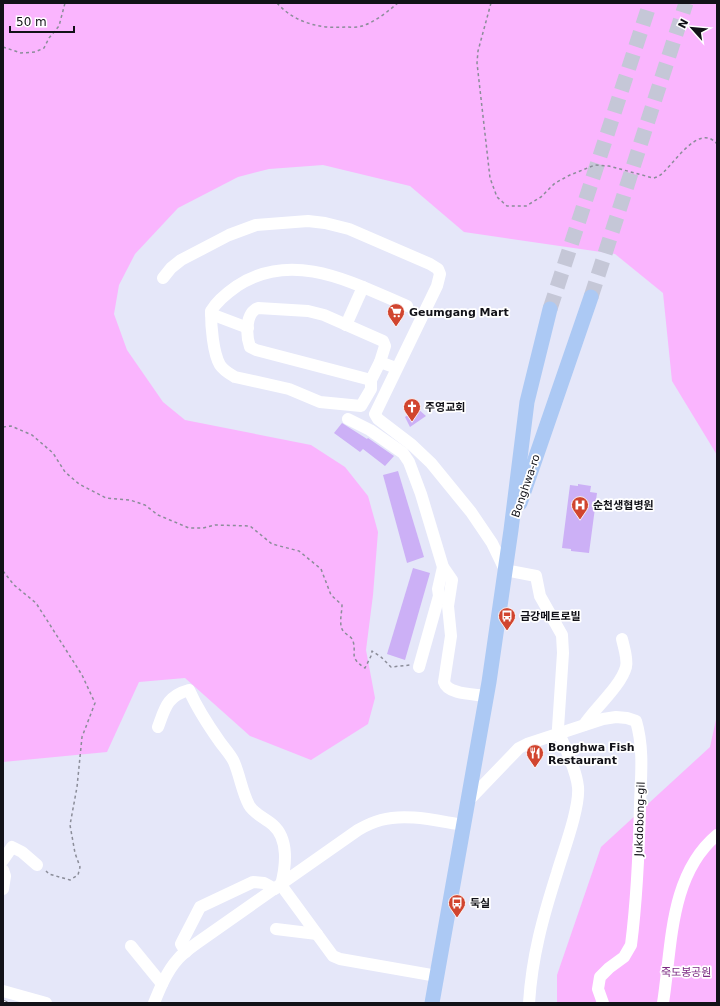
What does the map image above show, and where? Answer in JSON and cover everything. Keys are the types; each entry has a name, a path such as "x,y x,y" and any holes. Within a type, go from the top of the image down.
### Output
{"main road":[{"name":"Bonghwa-ro","path":"511,530 591,297"},
{"name":"Bonghwa-ro","path":"511,530 527,402 550,309"},
{"path":"432,1003 486,696 511,530"}],"street":[{"path":"163,278 171,268 190,254 228,235 256,225 308,221 332,224 349,229 430,264 438,269 440,280 375,414 378,419 412,445 435,468 492,542 505,570 536,576 540,596 562,635 563,653 558,720 559,733 572,764 578,794 575,813 541,923 532,965 529,1003"},
{"path":"371,380 256,350 250,347 247,336 248,328 251,314 258,308 308,311 324,315 383,341 385,346 380,362 371,380 371,389 361,406 320,402 289,389 235,377 220,365 216,351 211,314 214,306 231,290 246,280 258,275 285,270 312,271 336,277 407,306"},
{"path":"346,325 363,288"},
{"path":"211,314 248,328"},
{"path":"380,362 396,368"},
{"path":"348,419 370,430 403,453 409,462 421,494 443,567 452,580 448,606 451,636 444,682 449,689 486,696"},
{"path":"419,666 439,596 438,589 443,567"},
{"path":"584,725 607,698 626,667 622,640"},
{"path":"158,727 168,703 179,693 188,690 203,717 234,762 245,797 251,809 272,824 281,836 285,854 285,865 278,887"},
{"name":"Jukdobong-gil","path":"468,801 519,748 526,744 603,719 616,717 636,721 639,731 642,758 639,852 631,945 624,957 600,977 598,989 602,1003"},
{"path":"154,1003 170,970 178,959 186,952 358,830 381,820 397,817 464,825"},
{"path":"663,1003 672,926 682,890 694,859 717,835"},
{"path":"3,860 12,847 22,852 37,865"},
{"path":"3,870 5,876 3,889"},
{"path":"186,952 182,944 183,940 200,908 253,882 264,883 278,887 317,934 333,956 340,959 437,976"},
{"path":"276,929 317,934"},
{"path":"131,946 162,984"},
{"path":"3,991 46,1003"}],"path":[{"path":"3,47 21,52 35,52 44,48 49,38 59,26 65,3"},
{"path":"276,3 300,21 318,26 341,28 361,26 382,16 398,3"},
{"path":"491,3 478,51 477,63 490,178 497,197 507,206 526,206 541,197 555,183 595,165 609,166 653,178 660,176 682,152 698,140 708,138 717,144"},
{"path":"3,427 11,426 32,435 53,453 65,472 79,484 106,498 130,500 145,505 158,515 189,528 203,528 215,525 250,526 272,544 299,551 321,569 331,595 342,605 341,625 343,631 352,638 354,643 353,654 356,662 365,668 371,656 372,650 381,656 391,667 419,666"},
{"path":"3,571 14,584 36,603 82,675 95,703 82,737 77,787 70,825 75,853 80,867 78,875 70,880 49,874 37,865"}],"green space":[{"path":"3,3 717,3 717,455 672,381 663,293 615,254 464,232 410,186 323,165 269,169 238,177 178,208 135,254 119,285 114,314 127,350 163,402 185,420 311,445 345,467 368,496 378,532 373,595 366,650 375,698 368,724 311,760 250,736 185,678 139,682 107,752 3,762"},
{"name":"죽도봉공원","path":"717,715 717,1003 557,1003 557,975 601,847 710,747"}],"building":[{"name":"주영교회","path":"417,408 426,416 410,427 405,417"},
{"path":"342,423 367,439 368,438 394,456 385,466 363,449 360,452 334,433"},
{"path":"398,471 424,557 407,563 383,475"},
{"name":"순천생협병원","path":"578,484 591,486 590,492 597,493 589,553 571,551 571,549 562,548 570,485 578,486"},
{"path":"413,568 430,573 405,660 387,654"}],"tunnel":[{"path":"550,309 650,3"},
{"path":"591,297 686,3"}],"place":[{"name":"Geumgang Mart","path":"396,327"},
{"name":"주영교회","path":"412,422"},
{"name":"순천생협병원","path":"580,520"},
{"name":"금강메트로빌","path":"507,631"},
{"name":"Bonghwa Fish Restaurant","path":"535,768"},
{"name":"둑실","path":"457,918"}]}
